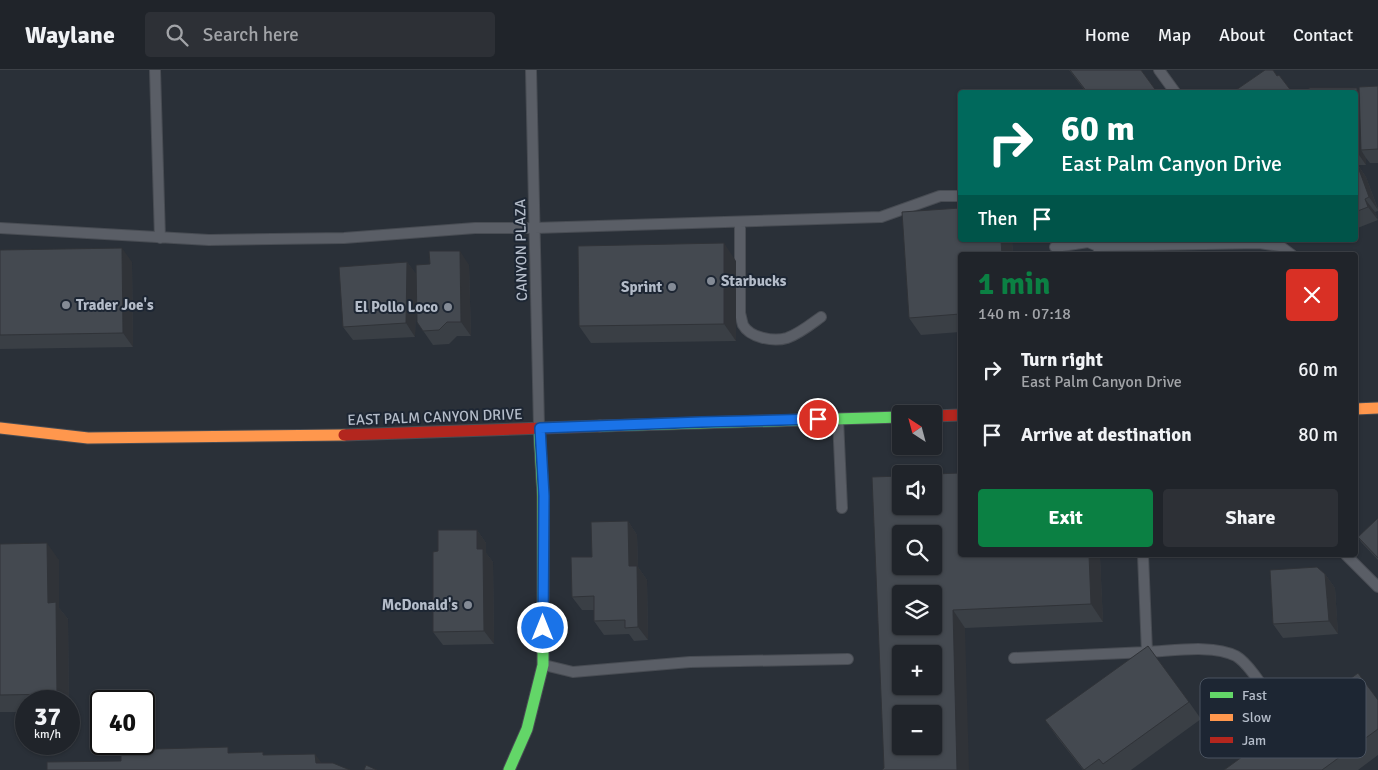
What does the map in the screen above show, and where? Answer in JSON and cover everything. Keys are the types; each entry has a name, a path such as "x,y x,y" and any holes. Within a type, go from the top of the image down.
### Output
{"main road":[{"path":"1358,409 1378,408"},
{"path":"942,416 958,415"},
{"name":"EAST PALM CANYON DRIVE","path":"0,428 88,438 381,435 701,422 892,417"},
{"path":"509,770 526,729 543,665 544,496 540,428"}],"lane":[{"path":"155,70 160,238"},
{"name":"CANYON PLAZA","path":"531,70 540,428"},
{"path":"1159,70 1174,90"},
{"path":"0,228 209,240 344,238 475,228 535,228 881,217 940,196 958,196"},
{"path":"740,222 740,313 743,326 753,335 768,339 786,339 821,317"},
{"path":"1055,247 1088,242 1099,251 1202,244 1260,243 1280,246 1288,252"},
{"path":"838,419 842,508"},
{"path":"1143,557 1147,652"},
{"path":"1348,557 1378,587"},
{"path":"1014,658 1214,650 1237,657 1256,678"},
{"path":"543,665 573,672 690,662 848,659"}],"building":[{"path":"1070,70 1141,70 1156,90 1085,90"},
{"path":"1265,70 1273,70 1290,90 1236,90"},
{"path":"1378,86 1378,149 1361,150 1359,87"},
{"path":"1309,88 1357,88 1357,90 1309,90"},
{"path":"1358,167 1369,197 1365,199 1368,207 1358,211"},
{"path":"958,208 958,242 1001,242 1002,252 958,252 958,314 909,318 902,212"},
{"path":"724,243 724,324 579,326 578,246"},
{"name":"Trader Joe's","path":"122,248 123,333 0,335 0,250"},
{"name":"El Pollo Loco","path":"429,251 460,251 461,322 447,322 439,330 423,331 417,322 416,265 430,264"},
{"path":"407,262 406,323 343,327 339,267"},
{"path":"958,473 958,557 1089,557 1091,604 953,610 957,770 882,770 884,768 872,477 892,476 892,515 942,515 942,474"},
{"path":"1378,518 1378,558 1358,537"},
{"path":"628,521 629,566 637,566 638,627 625,628 625,620 594,621 594,596 572,597 571,557 592,557 591,522"},
{"name":"McDonald's","path":"438,530 477,530 477,549 483,549 484,631 433,632 433,552 438,551"},
{"path":"47,543 48,603 56,602 57,690 15,690 15,695 0,695 0,544"},
{"path":"1317,567 1325,574 1329,621 1273,624 1270,570"},
{"path":"1148,646 1189,702 1103,764 1099,759 1084,770 1045,720"},
{"path":"1358,673 1362,678 1351,678"},
{"path":"1366,684 1378,700 1378,729 1366,738"},
{"path":"228,747 228,753 263,752 263,755 315,754 316,763 333,763 350,770 47,770 47,762 121,761 121,755 155,755 155,749"},
{"path":"1241,758 1338,758 1322,770 1224,770"},
{"path":"366,765 377,770 364,770"}],"traffic: fast":[{"path":"600,426 892,417"},
{"path":"509,770 527,729 543,665 543,496 539,428"}],"traffic: slow":[{"path":"1358,409 1378,408"},
{"path":"0,428 88,438 344,435"}],"traffic: jam":[{"path":"942,416 958,415"},
{"path":"344,435 600,426"}],"place":[{"name":"Starbucks","path":"711,281"},
{"name":"Sprint","path":"672,287"},
{"name":"Trader Joe's","path":"66,305"},
{"name":"El Pollo Loco","path":"448,307"},
{"name":"McDonald's","path":"468,605"}],"route":[{"path":"543,628 544,496 540,428 818,419"}]}
